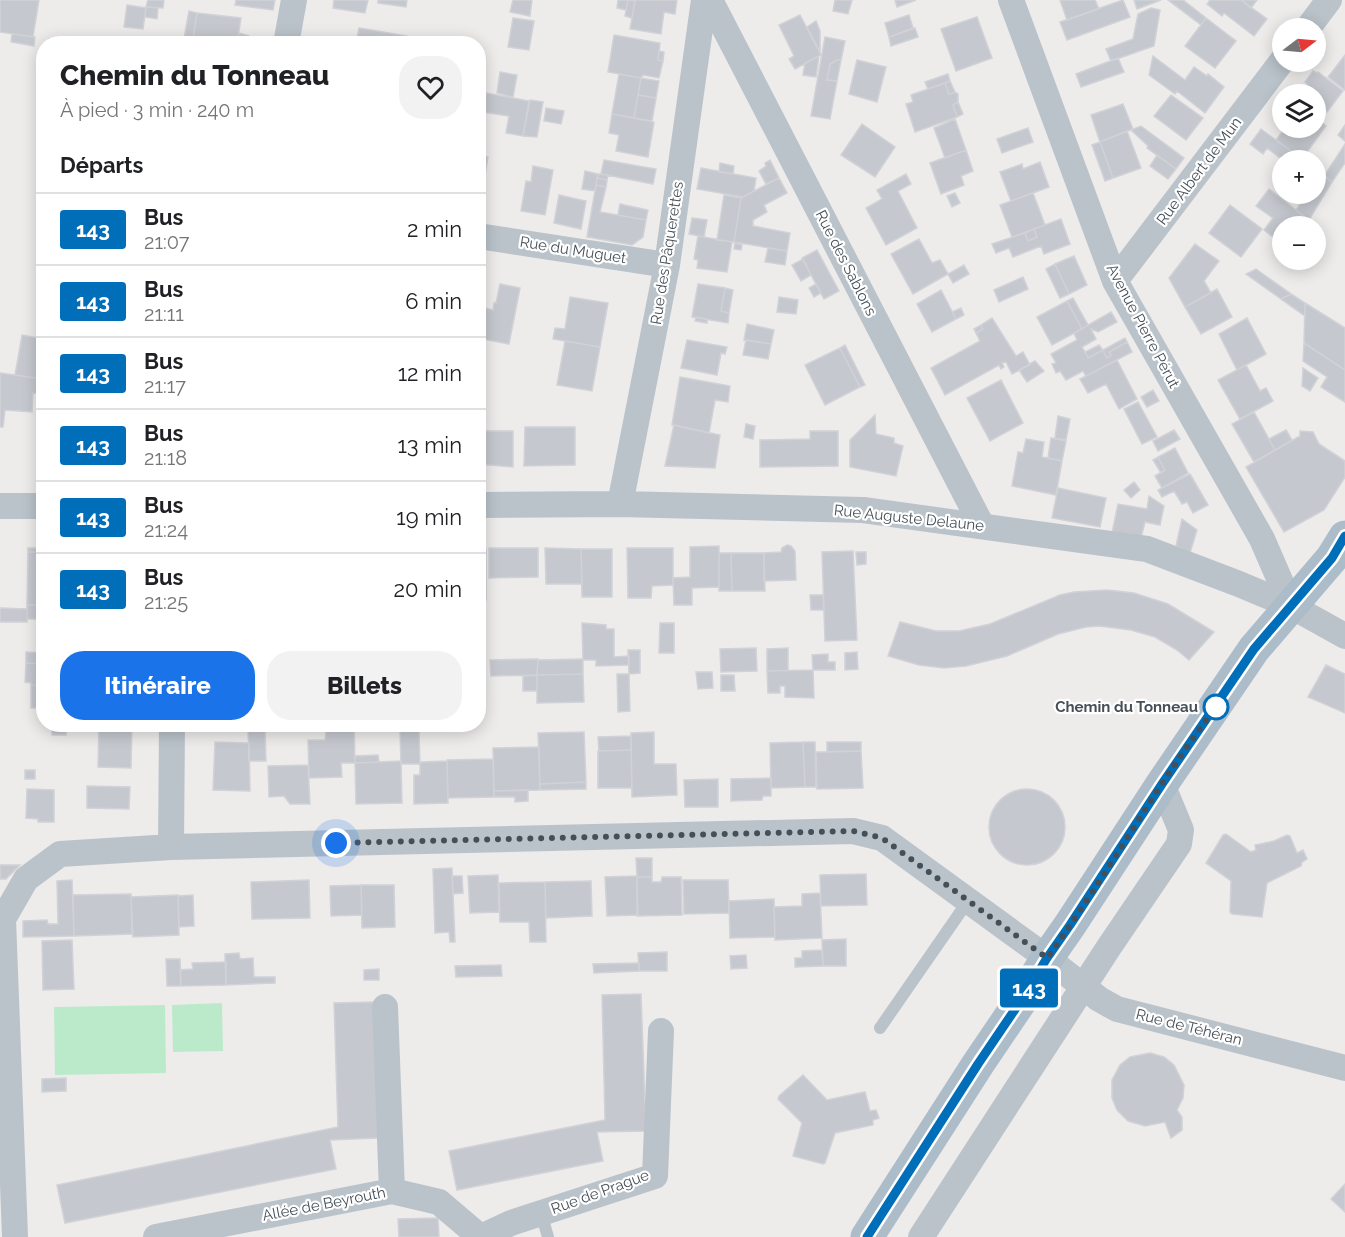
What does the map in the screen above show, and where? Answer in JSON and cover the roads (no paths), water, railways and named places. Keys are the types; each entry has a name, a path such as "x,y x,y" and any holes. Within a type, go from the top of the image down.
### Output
{"main road":[{"path":"867,1237 1047,958 1254,649 1332,558 1345,537"}],"street":[{"path":"287,36 294,0"},
{"name":"Rue des Pâquerettes","path":"620,504 667,265 704,0"},
{"name":"Rue des Sablons","path":"710,0 982,526"},
{"name":"Avenue Pierre Pérut","path":"1011,0 1114,281 1297,599"},
{"path":"1316,18 1329,0"},
{"name":"Rue Albert de Mun","path":"1114,281 1274,72"},
{"name":"Rue du Muguet","path":"486,237 667,265"},
{"name":"Rue Auguste Delaune","path":"486,505 620,504 863,510 1147,549 1239,584 1297,599 1345,636"},
{"path":"0,506 36,506"},
{"path":"171,847 172,732"},
{"path":"921,1237 1179,844 1181,830 1162,784"},
{"name":"Rue de Téhéran","path":"15,1237 3,919 26,879 60,854 171,847 853,831 882,838 1047,958 1099,999 1117,1009 1345,1068"},
{"path":"385,1007 392,1191"},
{"name":"Rue de Prague","path":"481,1237 511,1222 544,1225 655,1176 661,1031"},
{"name":"Allée de Beyrouth","path":"156,1237 392,1191 439,1202 481,1237"}],"lane":[{"path":"880,1028 968,901"}],"place":[{"name":"Chemin du Tonneau","path":"1216,707"}]}
